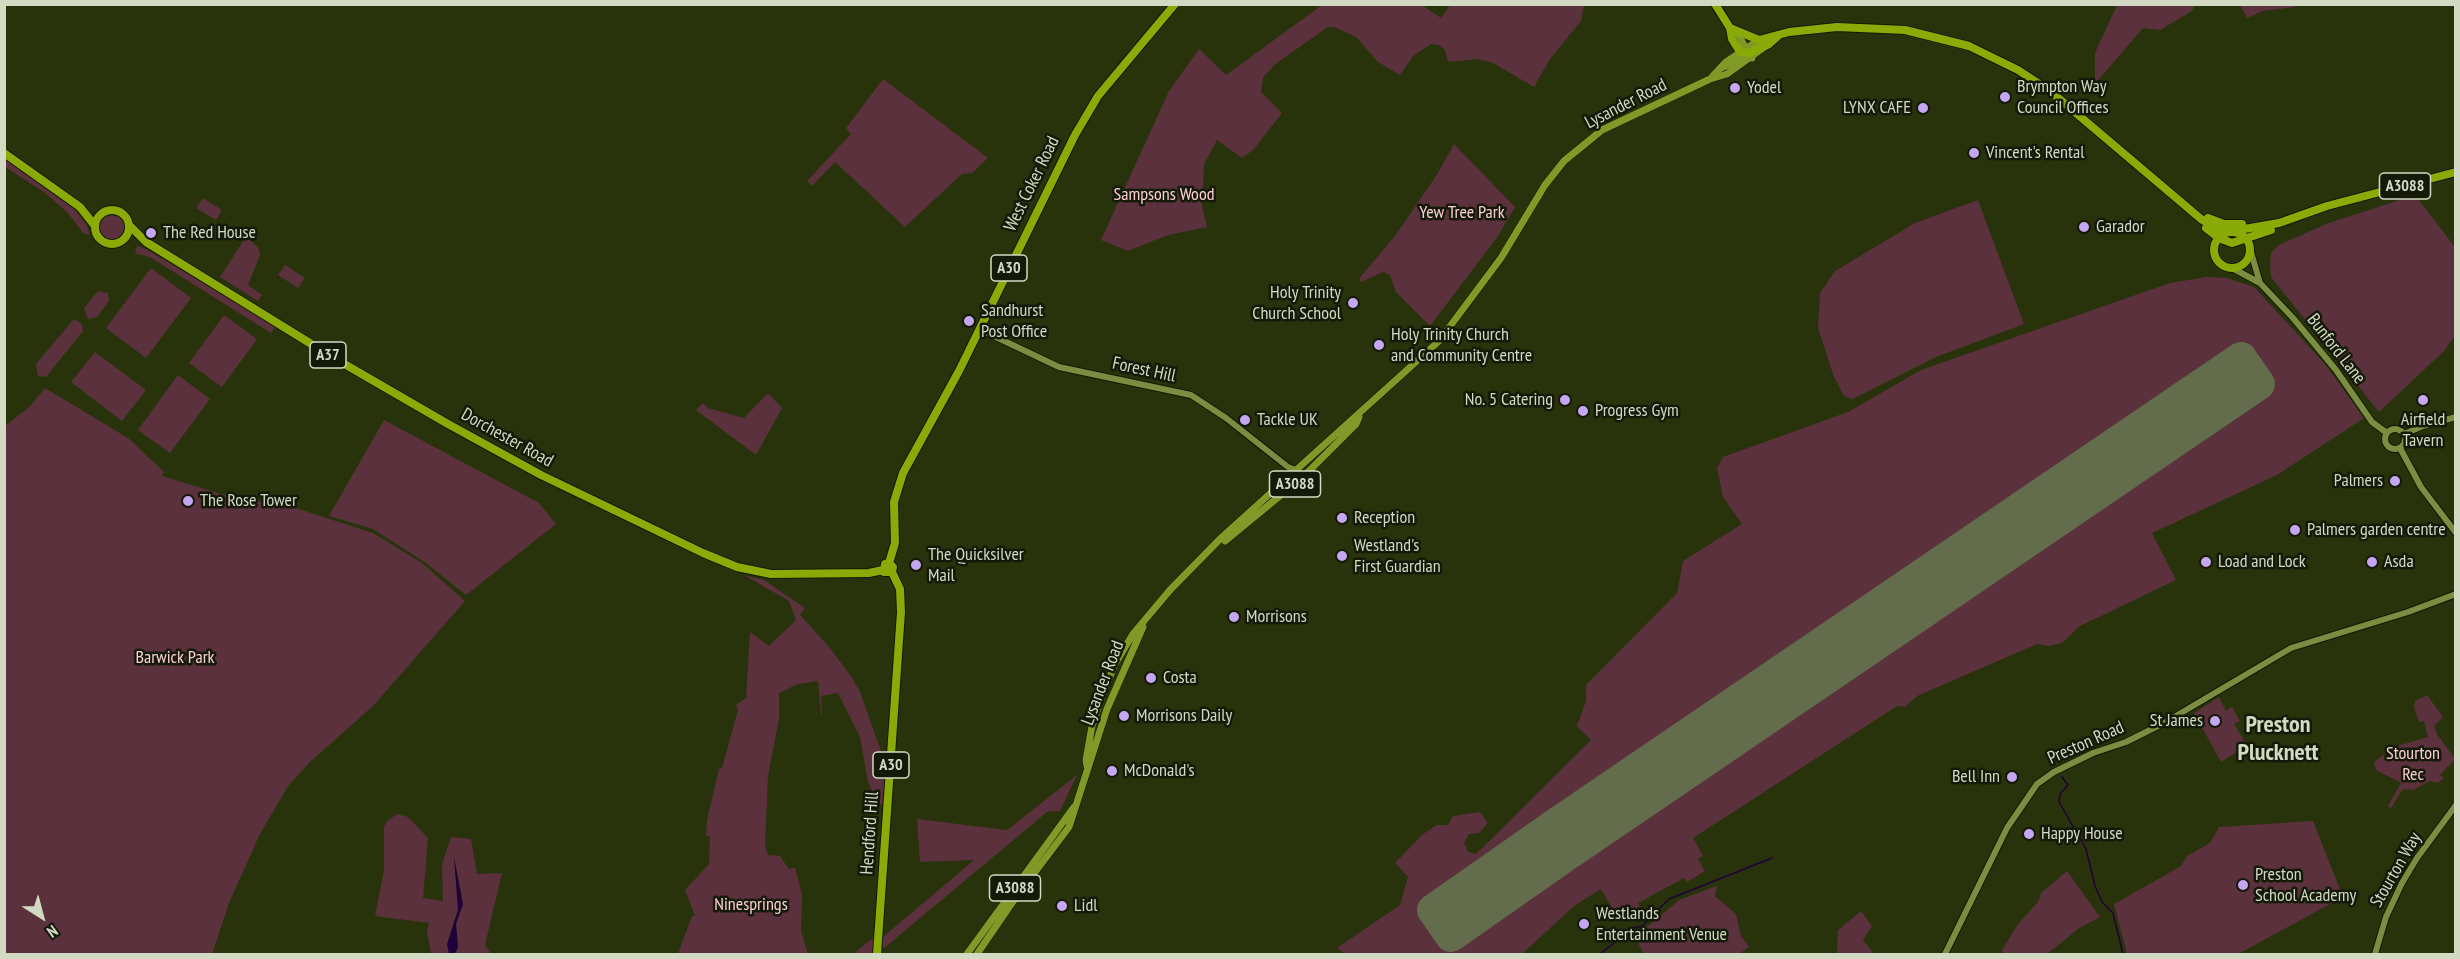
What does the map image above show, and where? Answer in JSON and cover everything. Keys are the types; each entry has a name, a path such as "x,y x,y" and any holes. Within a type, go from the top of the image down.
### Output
{"highway":[{"name":"West Coker Road","path":"888,569 895,543 894,502 900,482 1087,112 1175,4"},
{"path":"1715,4 1737,32 1747,53 1769,44 1779,35"},
{"path":"1737,32 1758,40 1837,27 1905,30 1947,39 1989,54 2050,91 2201,219 2216,228 2232,231 2247,240 2251,251 2244,262 2232,268 2216,260 2201,219"},
{"path":"4,153 80,207 95,226 97,235 105,243 116,243 124,239 129,225 124,215 117,211 102,213 80,207"},
{"name":"A3088","path":"2232,231 2278,224 2456,172"},
{"path":"2192,210 2214,221 2235,225 2292,219"},
{"path":"95,226 102,213"},
{"name":"A3088","path":"2251,251 2278,224"},
{"name":"Dorchester Road","path":"129,225 146,242 334,358 483,444 566,488 703,553 737,567 771,574 869,573 888,569"},
{"path":"2206,228 2219,238"},
{"name":"A3088","path":"2219,238 2232,243 2247,240 2271,230"},
{"path":"2213,251 2219,238 2232,231"},
{"name":"Dorchester Road","path":"124,239 146,242"},
{"name":"Hendford Hill","path":"877,954 901,612 900,589 888,569"}],"main road":[{"path":"1747,53 1758,40"},
{"name":"Lysander Road","path":"1066,825 1087,766 1092,726 1107,684 1133,634 1151,612 1185,574 1360,415 1444,335 1502,258 1545,185 1564,161 1602,130 1736,68 1747,53"},
{"name":"Lysander Road","path":"1710,79 1721,68 1747,53"},
{"name":"Lysander Road","path":"1721,68 1747,53"},
{"name":"Lysander Road","path":"1219,543 1259,515 1299,481 1356,424 1360,415"},
{"name":"A3088","path":"967,954 1066,825"},
{"name":"A3088","path":"977,954 1066,825"}],"street":[{"name":"Bunford Lane","path":"2251,251 2260,283"},
{"name":"Bunford Lane","path":"2232,268 2260,283 2308,336 2372,422 2387,433 2385,438 2387,446 2393,450 2400,448 2421,487 2456,533"},
{"name":"Forest Hill","path":"979,329 1059,367 1191,395 1226,418 1295,473"},
{"path":"2404,434 2456,417"},
{"path":"2387,433 2396,429 2404,434 2405,441 2400,448"},
{"name":"Preston Road","path":"1945,954 2007,828 2037,784 2054,772 2092,753 2126,742 2164,723 2291,648 2408,612 2456,594"},
{"name":"Stourton Way","path":"2375,954 2383,926 2402,883 2417,858 2456,805"}],"green space":[{"name":"Sampsons Wood","path":"1322,5 1422,5 1441,18 1450,5 1584,5 1581,21 1550,59 1534,87 1493,63 1479,59 1448,62 1445,50 1439,45 1431,44 1413,56 1400,75 1378,62 1356,37 1334,27 1328,27 1274,65 1263,78 1261,92 1282,113 1253,150 1242,158 1217,140 1204,164 1202,206 1207,227 1168,235 1128,251 1101,240 1169,91 1199,49 1226,75"},
{"path":"2117,5 2195,5 2192,11 2160,30 2143,28 2095,84 2095,53"},
{"path":"2240,5 2293,5 2296,7 2263,11 2247,18"},
{"path":"883,79 988,158 972,173 962,174 905,227 835,162 812,186 807,181 851,134 846,128"},
{"name":"Yew Tree Park","path":"1454,144 1515,207 1498,236 1430,326 1396,292 1390,275 1383,272 1361,282 1359,279 1395,236 1438,173"},
{"path":"4,155 75,210 86,224 90,235 84,234 67,212 44,192 5,167"},
{"path":"2415,195 2455,247 2455,335 2444,351 2379,412 2271,277 2271,253 2279,245 2326,224"},
{"path":"203,198 222,210 216,220 196,208"},
{"path":"1978,200 2024,324 1936,357 1853,399 1844,396 1834,377 1818,328 1820,293 1835,271 1915,223"},
{"path":"112,215 121,219 125,228 121,237 112,241 103,237 99,228 103,219"},
{"path":"246,237 258,247 260,255 248,285 262,295 258,301 220,277"},
{"path":"138,246 276,326 271,333 150,257 137,254 135,250"},
{"path":"285,265 305,278 298,288 278,275"},
{"path":"151,268 191,298 146,358 106,328"},
{"path":"2207,277 2227,278 2254,287 2325,364 2364,418 2277,475 2152,533 2176,580 2080,626 2062,643 2049,646 2037,644 1917,696 1905,707 1897,706 1693,838 1703,856 1698,859 1705,871 1687,882 1684,878 1638,903 1640,907 1619,920 1601,889 1574,906 1522,954 1345,954 1337,948 1400,905 1408,877 1395,863 1423,834 1437,825 1448,825 1453,816 1480,812 1488,823 1479,833 1469,834 1464,843 1468,852 1476,854 1591,740 1577,726 1586,701 1586,685 1677,593 1683,561 1742,524 1723,497 1717,468 1723,457 1848,412 1921,370 2170,283"},
{"path":"98,291 108,293 109,301 97,317 88,319 84,308"},
{"path":"224,315 257,339 222,387 189,363"},
{"path":"74,319 82,324 83,331 46,377 38,376 36,364"},
{"path":"95,352 146,390 122,421 71,382"},
{"path":"178,375 210,399 170,453 138,430"},
{"name":"Barwick Park","path":"45,388 128,438 164,472 162,476 221,494 296,508 373,533 422,563 465,601 373,706 311,761 288,786 259,836 229,903 212,954 5,954 5,426 29,407"},
{"path":"768,393 782,408 756,455 696,410 703,403 708,408 744,418"},
{"path":"384,420 539,503 556,524 466,595 426,563 373,529 329,516"},
{"name":"Ninesprings","path":"744,575 764,580 805,608 800,615 851,676 860,692 887,768 885,805 878,804 868,782 860,737 838,693 821,696 821,715 818,681 798,684 779,693 779,719 768,776 765,846 768,855 780,856 789,869 795,868 802,895 801,931 808,954 678,954 692,916 695,916 685,890 709,864 710,836 706,836 707,820 719,769 722,768 738,710 736,705 746,698 750,632 769,646 796,620 789,601"},
{"name":"Stourton Rec","path":"2427,695 2443,717 2434,726 2437,734 2455,759 2440,775 2444,778 2438,783 2430,781 2413,790 2403,789 2391,808 2388,806 2401,783 2376,770 2374,762 2383,755 2387,759 2397,746 2428,737 2424,721 2419,722 2414,707 2415,701"},
{"path":"2219,697 2226,711 2232,707 2240,721 2234,724 2247,745 2221,762 2194,713"},
{"path":"1077,775 1060,811 1047,812 877,954 853,954 873,938 883,937 974,860 920,862 917,819 1007,830"},
{"path":"397,814 408,817 428,838 423,898 443,901 442,864 451,837 471,839 477,874 502,873 485,945 491,954 431,954 427,931 429,923 375,916 384,870 384,827 387,821"},
{"name":"Preston School Academy","path":"2313,821 2343,897 2238,954 2127,954 2114,904 2181,866 2187,856 2210,843 2219,827"},
{"path":"2067,871 2100,917 2078,929 2047,954 2003,954 2002,950 2018,924 2038,902 2041,893"},
{"path":"1717,886 1715,896 1736,914 1741,936 1749,947 1739,954 1644,954 1639,945 1639,934 1679,900"},
{"path":"1861,911 1872,926 1863,940 1874,954 1837,954 1838,930"}],"shaded area":[{"path":"454,857 463,904 456,924 458,947 455,954 449,954 447,944 458,910"}],"waterway":[{"path":"2062,777 2068,785 2060,794 2059,802 2086,849 2095,886 2102,902 2113,913 2123,954"},
{"path":"1600,954 1633,928 1642,926 1669,899 1772,858"}],"runway":[{"path":"2241,358 2259,384 2175,441 2157,415 2241,358"},
{"path":"2157,415 2175,441 1571,852 1553,826 2157,415"},
{"path":"1553,826 1571,852 1451,936 1433,910 1553,826"}],"place":[{"name":"Yodel","path":"1735,88"},
{"name":"Brympton Way Council Offices","path":"2005,97"},
{"name":"LYNX CAFE","path":"1923,108"},
{"name":"Vincent's Rental","path":"1974,153"},
{"name":"Garador","path":"2084,227"},
{"name":"The Red House","path":"151,233"},
{"name":"Holy Trinity Church School","path":"1353,303"},
{"name":"Sandhurst Post Office","path":"969,321"},
{"name":"Holy Trinity Church and Community Centre","path":"1379,345"},
{"name":"No. 5 Catering","path":"1565,400"},
{"name":"Airfield Tavern","path":"2423,400"},
{"name":"Progress Gym","path":"1583,411"},
{"name":"Tackle UK","path":"1245,420"},
{"name":"Palmers","path":"2395,481"},
{"name":"The Rose Tower","path":"188,501"},
{"name":"Reception","path":"1342,518"},
{"name":"Palmers garden centre","path":"2295,530"},
{"name":"Westland's First Guardian","path":"1342,556"},
{"name":"Load and Lock","path":"2206,562"},
{"name":"Asda","path":"2372,562"},
{"name":"The Quicksilver Mail","path":"916,565"},
{"name":"Morrisons","path":"1234,617"},
{"name":"Costa","path":"1151,678"},
{"name":"Morrisons Daily","path":"1124,716"},
{"name":"St James","path":"2215,721"},
{"name":"McDonald's","path":"1112,771"},
{"name":"Bell Inn","path":"2012,777"},
{"name":"Happy House","path":"2029,834"},
{"name":"Preston School Academy","path":"2243,885"},
{"name":"Lidl","path":"1062,906"},
{"name":"Westlands Entertainment Venue","path":"1584,924"}],"district":[{"name":"Preston Plucknett","path":"2278,739"}]}
